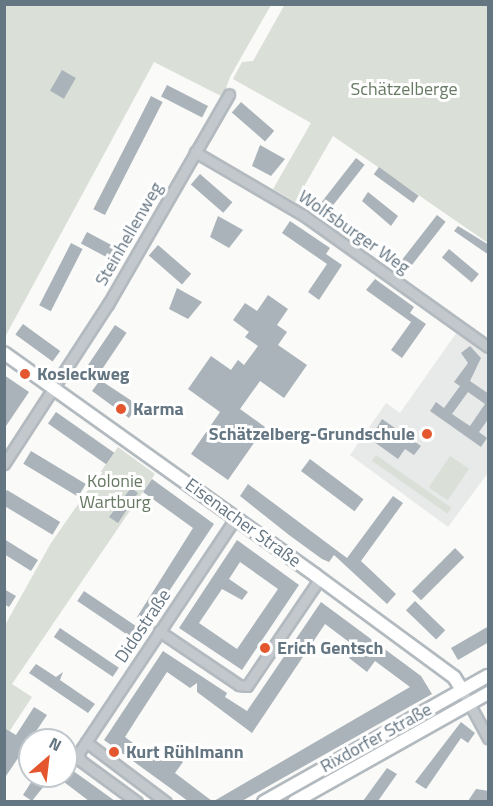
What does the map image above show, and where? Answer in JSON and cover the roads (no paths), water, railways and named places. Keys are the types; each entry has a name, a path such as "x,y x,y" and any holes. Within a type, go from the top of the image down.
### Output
{"street":[{"name":"Steinhellenweg","path":"52,386 108,304 229,94"},
{"name":"Wolfsburger Weg","path":"195,152 303,215 489,347"},
{"name":"Eisenacher Straße","path":"4,353 454,677 489,738"},
{"path":"4,464 52,386"},
{"name":"Didostraße","path":"137,801 81,761 78,754 236,518"},
{"path":"159,631 239,685 247,686 320,579"},
{"name":"Rixdorfer Straße","path":"264,801 489,676"},
{"name":"Rixdorfer Straße","path":"294,801 489,693"},
{"path":"430,707 438,721"},
{"path":"86,742 166,801"}],"place":[{"name":"Kosleckweg","path":"25,374"},
{"name":"Karma","path":"121,409"},
{"name":"Schätzelberg-Grundschule","path":"427,434"},
{"name":"Erich Gentsch","path":"265,648"},
{"name":"Kurt Rühlmann","path":"114,752"}],"park label":[{"name":"Schätzelberge","path":"404,89"},
{"name":"Kolonie Wartburg","path":"115,492"}]}
